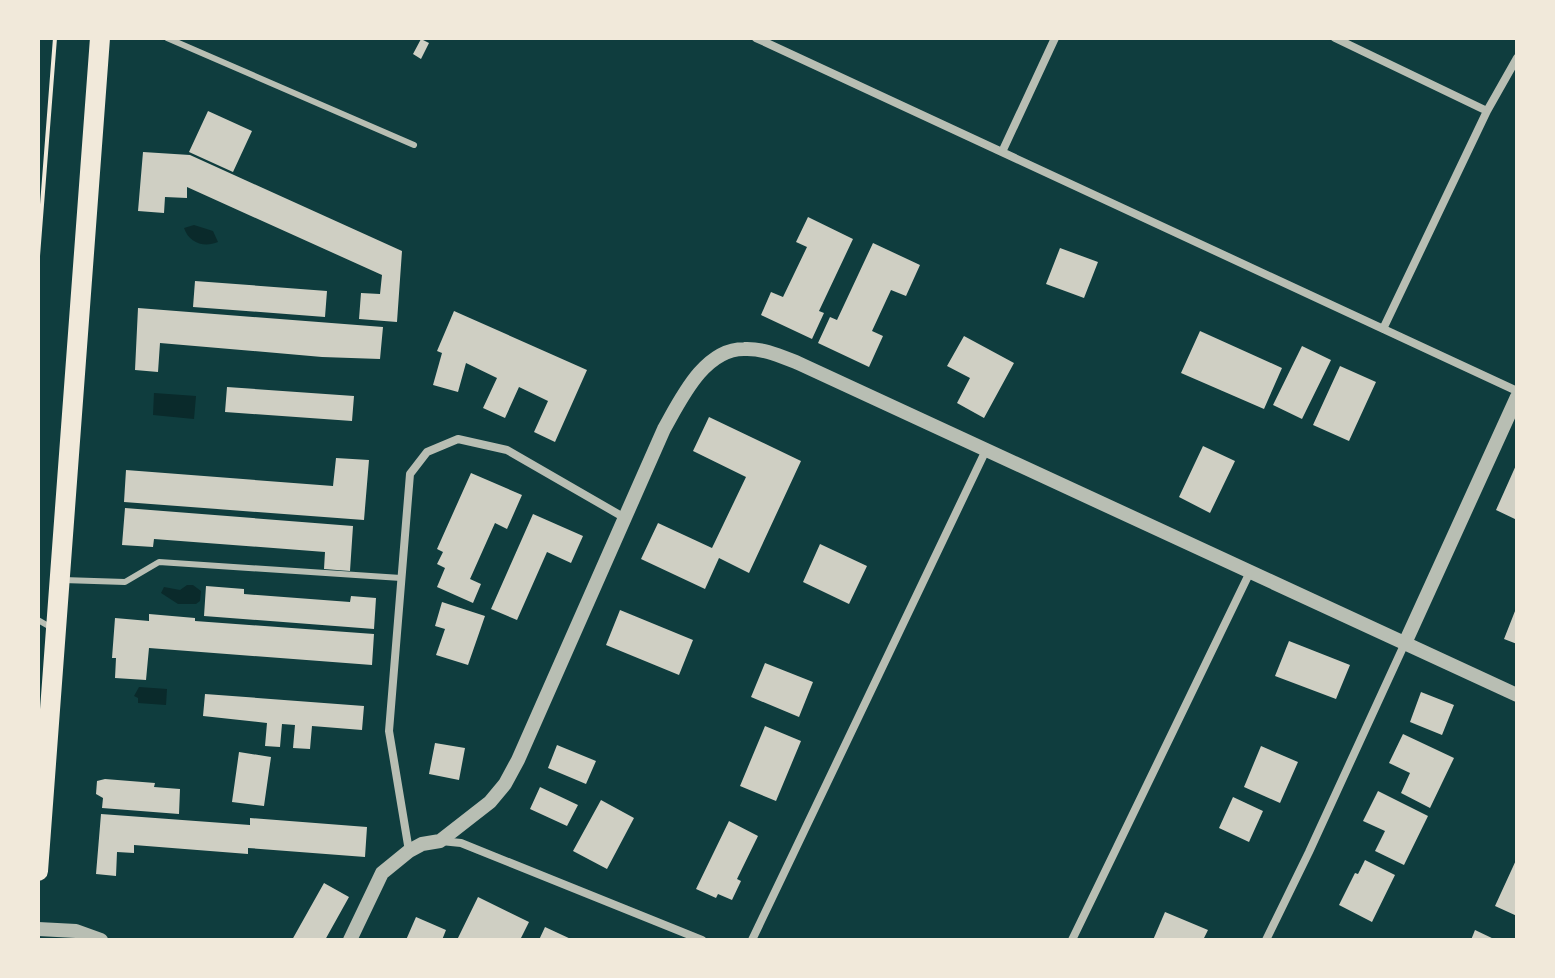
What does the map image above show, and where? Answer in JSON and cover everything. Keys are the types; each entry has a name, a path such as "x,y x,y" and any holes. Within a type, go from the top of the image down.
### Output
{"highway":[{"path":"38,871 47,625 59,580 100,38"}],"street":[{"path":"756,38 767,40 1517,394 1266,940"},
{"path":"1002,152 1055,38"},
{"path":"1335,38 1487,111"},
{"path":"1383,329 1487,111 1517,58"},
{"path":"440,841 490,802 505,784 664,429 699,374 720,355 741,348 766,351 798,363 1517,695"},
{"path":"409,851 389,731 410,474 427,452 458,439 507,450 625,518"},
{"path":"752,940 986,450"},
{"path":"1072,940 1250,572"},
{"path":"350,940 382,873 409,851 422,844 440,841 461,843 702,940"},
{"path":"38,929 76,931 101,940"}],"lane":[{"path":"167,38 414,145"},
{"path":"59,580 125,582 159,562 401,578"}],"path":[{"path":"38,256 55,38"}],"water":[{"path":"194,225 213,231 218,242 207,244 193,241 184,228"},
{"path":"154,393 196,396 194,419 153,415"},
{"path":"187,585 201,591 200,601 196,604 178,604 161,593 164,587 180,590"},
{"path":"139,687 167,689 166,705 138,703 138,698 134,696"}],"building":[{"path":"421,39 429,43 421,59 413,54"},
{"path":"208,111 252,131 233,172 189,152"},
{"path":"143,152 190,155 402,251 397,322 359,319 361,293 380,294 382,275 187,187 187,198 165,197 164,213 138,211"},
{"path":"808,217 853,239 819,311 824,313 812,339 761,315 771,292 783,297 807,247 796,242"},
{"path":"873,243 920,265 906,296 891,290 872,331 883,336 869,367 818,343 830,317 837,320"},
{"path":"1060,248 1098,262 1084,298 1046,284"},
{"path":"195,281 327,291 325,317 193,307"},
{"path":"138,308 383,327 380,359 160,343 158,372 135,370"},
{"path":"454,311 587,370 555,442 534,432 548,401 519,387 505,418 483,408 497,378 466,363 458,392 433,385 442,353 437,351"},
{"path":"1200,331 1282,368 1264,409 1181,373"},
{"path":"964,336 1014,363 984,418 957,403 970,378 947,366"},
{"path":"1302,346 1331,360 1302,419 1273,405"},
{"path":"1340,366 1376,382 1349,441 1313,425"},
{"path":"227,387 354,396 352,421 225,412"},
{"path":"709,417 801,461 749,573 719,558 705,589 641,559 658,523 712,548 746,477 693,451"},
{"path":"1203,446 1235,461 1210,513 1179,497"},
{"path":"336,458 369,460 364,520 124,502 126,470 333,486"},
{"path":"1517,463 1517,520 1496,510"},
{"path":"471,473 522,495 507,529 495,523 470,579 481,584 473,603 437,587 445,568 437,564 443,552 437,549"},
{"path":"125,508 353,526 350,571 324,569 325,552 154,539 153,547 122,545"},
{"path":"533,514 583,536 571,563 547,552 517,620 491,609"},
{"path":"820,544 867,566 849,604 803,582"},
{"path":"206,586 244,589 244,594 350,602 351,596 376,598 374,629 204,616"},
{"path":"442,602 485,616 468,665 436,655 445,629 435,626"},
{"path":"1517,606 1517,644 1504,639"},
{"path":"620,610 693,640 679,675 606,645"},
{"path":"149,614 195,618 195,621 374,634 372,665 149,648 146,680 115,678 116,658 112,658 115,618 149,621"},
{"path":"1289,641 1350,665 1336,699 1275,676"},
{"path":"765,663 813,682 799,717 751,697"},
{"path":"1421,692 1454,705 1442,735 1410,722"},
{"path":"205,694 364,706 362,730 312,726 310,749 293,748 295,725 282,724 280,747 265,746 267,723 203,716"},
{"path":"765,726 801,741 776,801 740,786"},
{"path":"1403,734 1454,758 1430,808 1401,793 1410,773 1389,763"},
{"path":"435,743 465,748 459,780 429,774"},
{"path":"557,745 596,761 586,784 548,768"},
{"path":"1261,746 1298,762 1280,803 1244,787"},
{"path":"239,752 271,757 264,806 232,802"},
{"path":"97,781 155,783 154,787 180,789 179,814 102,808 103,798 96,794"},
{"path":"540,787 578,805 567,826 530,809"},
{"path":"1378,791 1428,816 1404,865 1375,851 1385,831 1363,821"},
{"path":"1233,797 1263,811 1249,842 1219,828"},
{"path":"601,800 634,818 607,869 573,851"},
{"path":"101,814 250,825 250,818 367,827 365,857 248,848 248,854 134,845 134,853 117,852 116,876 96,874"},
{"path":"729,821 758,836 737,879 741,881 732,900 718,894 716,898 696,889"},
{"path":"1517,858 1517,916 1495,906"},
{"path":"1365,860 1395,875 1372,922 1339,905"},
{"path":"324,883 349,897 325,940 292,940"},
{"path":"478,897 529,922 520,940 457,940"},
{"path":"1165,912 1208,930 1203,940 1153,940"},
{"path":"416,917 446,930 442,940 406,940"},
{"path":"545,927 573,940 539,940"},
{"path":"1475,930 1496,940 1471,940"}]}
